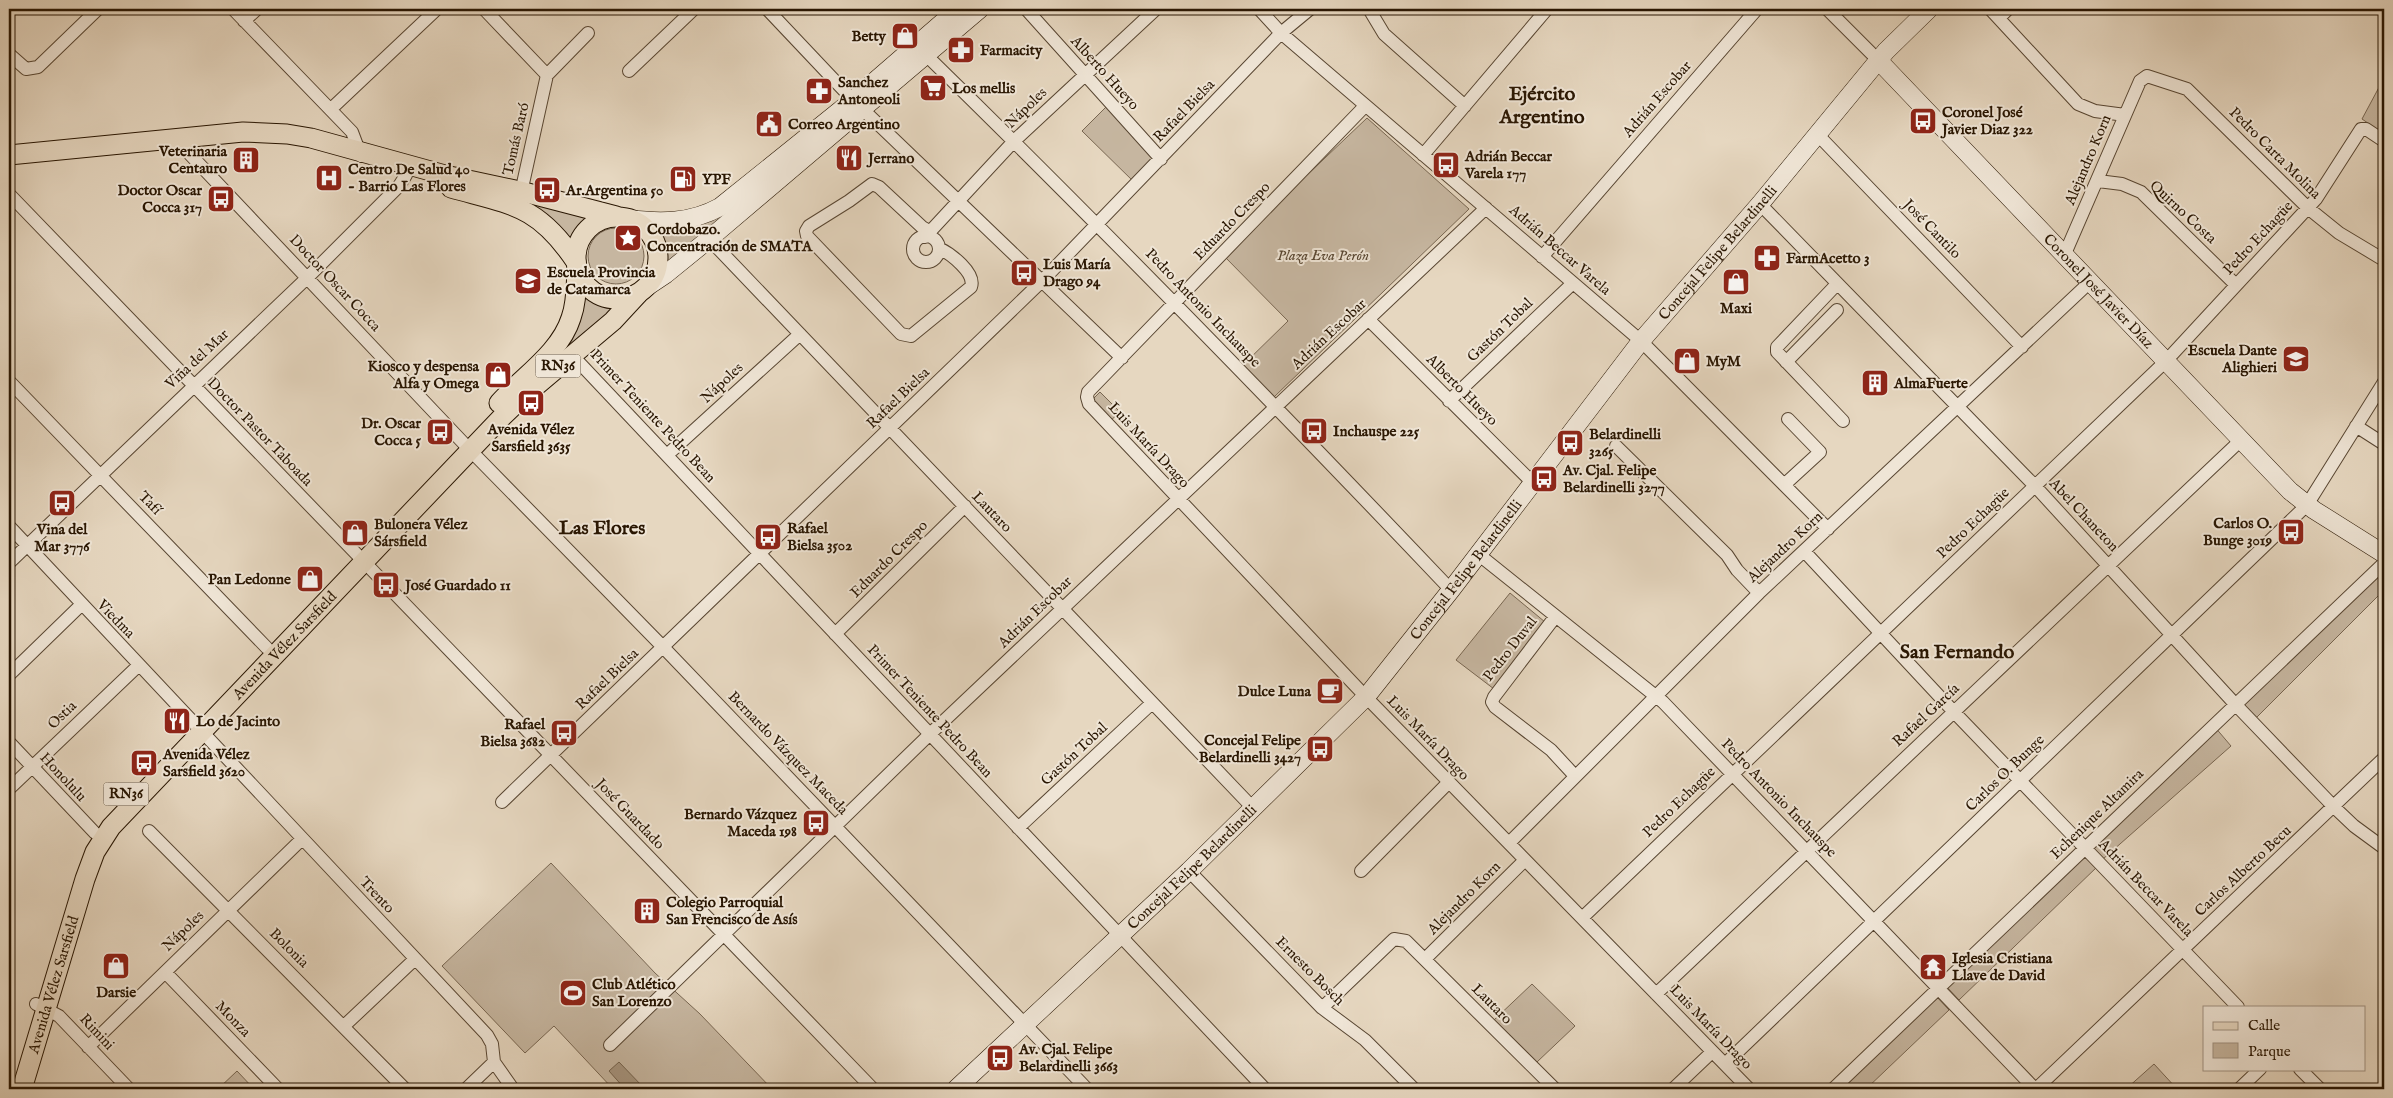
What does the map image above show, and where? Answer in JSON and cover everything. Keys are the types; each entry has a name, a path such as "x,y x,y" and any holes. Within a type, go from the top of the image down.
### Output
{"main road":[{"name":"Avenida Vélez Sarsfield","path":"466,446 572,354 614,321 642,291 709,239 858,104 958,9"},
{"name":"Avenida Vélez Sarsfield","path":"623,218 667,222 711,212 926,55 980,9"},
{"name":"Concejal Felipe Belardinelli","path":"956,1089 1188,871 1366,697 1451,590 1641,341 1760,204 1879,61 1929,9"},
{"name":"Coronel José Javier Díaz","path":"1879,61 2290,491 2307,505 2384,554"},
{"path":"9,155 243,132 287,134 361,156 406,175 522,200 623,218"},
{"path":"9,166 184,148 254,143 292,143 445,175 522,200 549,227 576,265"},
{"name":"RN36","path":"623,218 646,229 656,246 657,266 642,291 614,299 598,294 585,283 576,265 576,250 585,232 600,220 623,218"},
{"name":"Avenida Vélez Sarsfield","path":"22,1089 41,1006 80,860 94,833 119,801 198,729 466,446 562,337 574,309 576,265"},
{"name":"Avenida Vélez Sarsfield","path":"11,1089 85,879 103,838 267,648 359,559"}],"street":[{"path":"9,54 19,65 26,69 38,67 98,9"},
{"path":"233,9 352,132 361,156"},
{"path":"244,21 257,9"},
{"path":"331,110 437,9"},
{"path":"484,9 547,75 588,33"},
{"path":"628,71 694,9"},
{"path":"767,9 858,104 1122,358"},
{"name":"Alberto Hueyo","path":"1026,9 1160,159"},
{"name":"Nápoles","path":"939,248 937,256 931,261 919,260 913,248 917,240 927,234 1014,141 1156,9"},
{"name":"Adrián Beccar Varela","path":"1259,9 1281,34 1641,341 1828,529"},
{"name":"Rafael Bielsa","path":"502,802 1042,281 1281,34 1310,9"},
{"path":"1369,9 1384,34 1464,106"},
{"path":"1423,155 1547,9"},
{"name":"Adrián Escobar","path":"1542,257 1757,9"},
{"name":"Coronel José Javier Díaz","path":"1827,9 1879,61"},
{"path":"1999,12 2078,104 2094,111 2124,115"},
{"name":"Pedro Antonio Inchauspe","path":"926,55 1099,224 1451,590"},
{"name":"Tomás Baró","path":"522,200 547,75"},
{"name":"Pedro Carta Molina","path":"2143,77 2152,76 2187,89 2308,208 2339,233 2384,260"},
{"name":"Alejandro Korn","path":"2064,256 2098,181 2124,115 2143,77"},
{"name":"Eduardo Crespo","path":"1089,404 1088,392 1365,106"},
{"name":"Pedro Echagüe","path":"1582,918 2166,361 2308,208 2361,129 2366,129 2384,141"},
{"name":"José Cantilo","path":"1818,135 2022,347"},
{"name":"Doctor Oscar Cocca","path":"184,148 466,446"},
{"name":"Viña del Mar","path":"9,563 308,277 399,186 406,175"},
{"name":"Quirno Costa","path":"2098,181 2122,184 2141,192 2236,285"},
{"path":"872,184 879,186 936,241 939,248 947,252 971,276 973,282 971,288 911,336 906,336 901,334 840,271 807,236 806,231 809,226 850,201 872,184"},
{"name":"Doctor Pastor Taboada","path":"9,194 359,559"},
{"name":"Abel Chaneton","path":"1760,204 2034,486 2109,565 2235,704 2334,807 2354,826 2384,848"},
{"name":"Adrián Escobar","path":"610,1045 930,734 1486,208"},
{"name":"Lautaro","path":"709,239 1253,808"},
{"name":"Alejandro Korn","path":"1508,843 1759,593 2090,282"},
{"name":"Gastón Tobal","path":"1449,401 1573,283"},
{"path":"1837,284 1777,346 1777,352 1844,421"},
{"path":"1786,362 1836,310"},
{"name":"Alberto Hueyo","path":"1368,319 1533,483"},
{"name":"Nápoles","path":"667,455 800,334"},
{"name":"Primer Teniente Pedro Bean","path":"572,354 1265,1089"},
{"name":"Tafí","path":"9,381 267,648"},
{"name":"Carlos O. Bunge","path":"1725,1064 2307,505 2384,382"},
{"name":"Luis María Drago","path":"1089,404 1366,697 1749,1089"},
{"path":"1784,485 1820,452 1788,419"},
{"path":"2356,426 2384,444"},
{"name":"Rafael García","path":"1656,994 2241,440"},
{"name":"Bernardo Vázquez Maceda","path":"466,446 663,646 1088,1089"},
{"path":"1616,446 1727,555 1737,570 1759,593"},
{"name":"Eduardo Crespo","path":"835,634 965,506"},
{"name":"Viedma","path":"9,526 198,729"},
{"name":"Adrián Beccar Varela","path":"1804,551 1954,712 2237,1006"},
{"name":"Pedro Antonio Inchauspe","path":"1478,554 1655,696 1807,850 2035,1089"},
{"name":"José Guardado","path":"359,559 873,1089"},
{"name":"Echenique Altamira","path":"1833,1089 2384,563"},
{"path":"9,675 81,605"},
{"name":"Pedro Duval","path":"1555,617 1492,702 1495,707 1551,750 1575,776"},
{"name":"Ostia","path":"9,789 138,665"},
{"name":"Gastón Tobal","path":"1018,828 1152,702"},
{"name":"Trento","path":"198,729 487,1035 492,1044 494,1062 514,1089"},
{"name":"Honolulu","path":"9,742 94,833"},
{"name":"Carlos Alberto Becu","path":"2035,1089 2384,758"},
{"path":"1361,871 1449,782"},
{"name":"Bolonia","path":"149,831 406,1089"},
{"name":"Nápoles","path":"88,1047 302,840"},
{"name":"Alejandro Korn","path":"1425,959 1525,860"},
{"name":"Ernesto Bosch","path":"1188,871 1322,1008 1364,1040 1414,1089"},
{"name":"Lautaro","path":"1322,1008 1394,939 1406,941 1555,1089"},
{"path":"344,1026 415,959"},
{"name":"Monza","path":"166,972 278,1089"},
{"name":"Rimini","path":"41,1006 59,1016 129,1089"},
{"path":"1673,1089 1712,1052"},
{"path":"466,1089 494,1062"},
{"path":"2239,1089 2259,1070"},
{"path":"2301,1070 2320,1089"}],"green space":[{"path":"2384,78 2384,134 2362,119"},
{"path":"852,106 662,269 663,253 652,230 679,227"},
{"path":"1107,106 1161,159 1135,183 1082,131"},
{"name":"Plaza Eva Perón","path":"1367,118 1469,209 1274,397 1243,365 1288,321 1223,255"},
{"path":"528,200 595,216 578,229 572,248 528,205"},
{"path":"610,228 622,228 636,236 644,250 642,267 636,276 622,284 610,284 600,279 593,272 588,262 588,250 593,240 600,233"},
{"path":"584,295 595,301 619,307 528,384"},
{"path":"1100,392 1120,412 1109,422 1090,402"},
{"path":"2380,572 2384,575 2384,590 2254,720 2242,703"},
{"path":"1510,593 1545,622 1494,689 1456,660"},
{"path":"2214,726 2231,746 2103,859 2091,848"},
{"path":"2085,853 2098,866 1959,1000 1946,986"},
{"name":"Club Atlético San Lorenzo","path":"551,863 655,973 700,1014 772,1089 613,1089 554,1026 525,1053 442,966"},
{"path":"1532,984 1575,1026 1537,1062 1494,1020"},
{"path":"1936,996 1949,1010 1866,1089 1839,1089"},
{"path":"2154,1064 2177,1089 2126,1089"},
{"path":"237,1071 254,1089 218,1089"}],"shaded area":[{"path":"619,1062 643,1087 641,1089 625,1089 609,1071"}],"place":[{"name":"Betty","path":"905,36"},
{"name":"Farmacity","path":"961,50"},
{"name":"Los mellis","path":"933,88"},
{"name":"Sanchez Antoneoli","path":"819,91"},
{"name":"Coronel José Javier Diaz 322","path":"1923,121"},
{"name":"Correo Argentino","path":"769,124"},
{"name":"Jerrano","path":"849,158"},
{"name":"Veterinaria Centauro","path":"246,160"},
{"name":"Adrián Beccar Varela 177","path":"1446,165"},
{"name":"Centro De Salud 40 - Barrio Las Flores","path":"329,178"},
{"name":"YPF","path":"683,179"},
{"name":"Ar.Argentina 50","path":"547,190"},
{"name":"Doctor Oscar Cocca 317","path":"221,199"},
{"name":"Cordobazo. Concentración de SMATA","path":"628,238"},
{"name":"FarmAcetto 3","path":"1767,258"},
{"name":"Luis María Drago 94","path":"1024,273"},
{"name":"Escuela Provincia de Catamarca","path":"528,281"},
{"name":"Maxi","path":"1736,282"},
{"name":"Escuela Dante Alighieri","path":"2296,359"},
{"name":"MyM","path":"1687,361"},
{"name":"Kiosco y despensa Alfa y Omega","path":"498,375"},
{"name":"AlmaFuerte","path":"1875,383"},
{"name":"Avenida Vélez Sarsfield 3635","path":"531,403"},
{"name":"Inchauspe 225","path":"1314,431"},
{"name":"Dr. Oscar Cocca 5","path":"440,432"},
{"name":"Belardinelli 3265","path":"1570,443"},
{"name":"Av. Cjal. Felipe Belardinelli 3277","path":"1544,479"},
{"name":"Vina del Mar 3776","path":"62,503"},
{"name":"Carlos O. Bunge 3019","path":"2291,532"},
{"name":"Bulonera Vélez Sársfield","path":"355,533"},
{"name":"Rafael Bielsa 3502","path":"768,537"},
{"name":"Pan Ledonne","path":"310,579"},
{"name":"José Guardado 11","path":"386,585"},
{"name":"Dulce Luna","path":"1330,691"},
{"name":"Lo de Jacinto","path":"177,721"},
{"name":"Rafael Bielsa 3682","path":"564,733"},
{"name":"Concejal Felipe Belardinelli 3427","path":"1320,749"},
{"name":"Avenida Vélez Sarsfield 3620","path":"144,763"},
{"name":"Bernardo Vázquez Maceda 198","path":"816,823"},
{"name":"Colegio Parroquial San Frencisco de Asís","path":"647,911"},
{"name":"Darsie","path":"116,966"},
{"name":"Iglesia Cristiana Llave de David","path":"1933,967"},
{"name":"Club Atlético San Lorenzo","path":"573,993"},
{"name":"Av. Cjal. Felipe Belardinelli 3663","path":"1000,1058"}],"district":[{"name":"Ejército Argentino","path":"1542,106"},
{"name":"Las Flores","path":"602,528"},
{"name":"San Fernando","path":"1957,652"}]}
